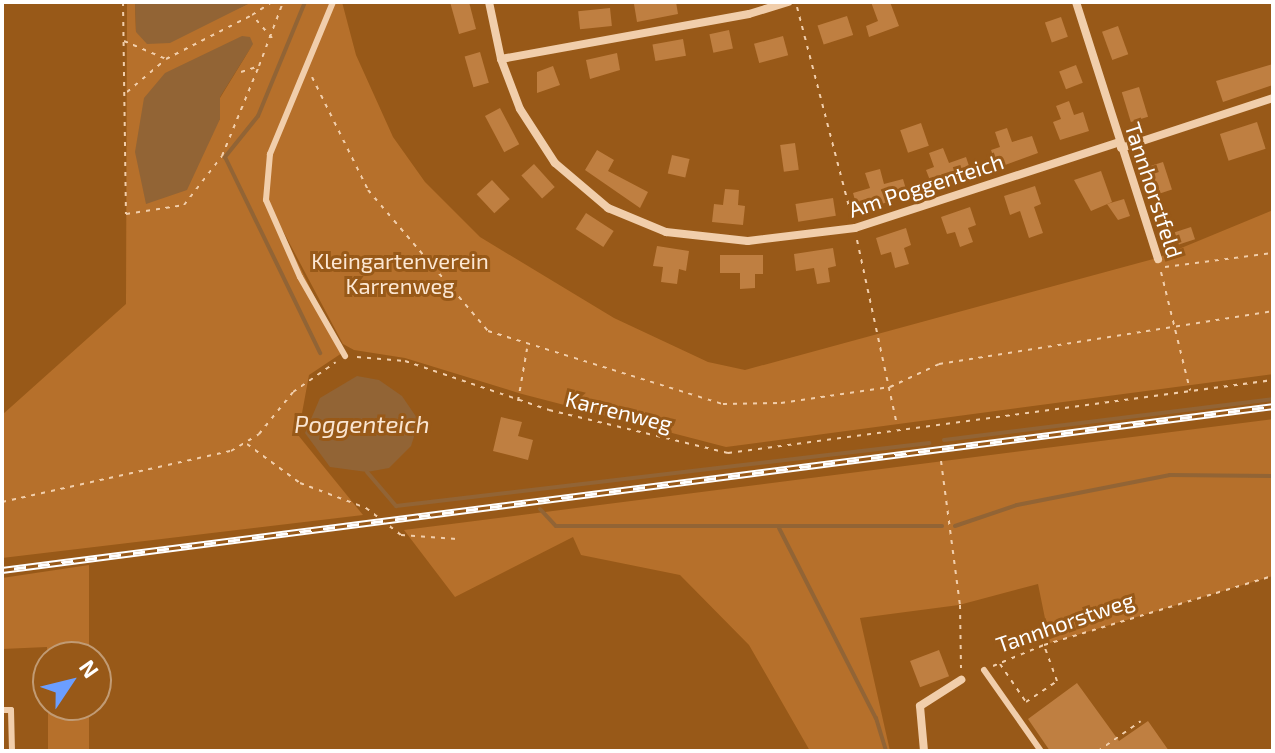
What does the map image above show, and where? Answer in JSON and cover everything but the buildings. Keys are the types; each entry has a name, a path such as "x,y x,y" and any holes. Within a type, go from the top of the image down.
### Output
{"street":[{"name":"Am Poggenteich","path":"489,2 501,59 520,109 555,163 581,188 639,225 748,241 855,228 1273,98"},
{"path":"501,59 749,14 788,2"},
{"name":"Tannhorstfeld","path":"1076,2 1159,263"},
{"path":"924,751 920,706 961,680"}],"lane":[{"path":"333,2 304,63 270,154 266,200 300,277 345,356"},
{"path":"984,670 1041,751"},
{"path":"2,710 11,710 12,751"}],"path":[{"path":"123,2 126,214 184,205 222,156 273,39 283,2"},
{"path":"125,93 166,59 272,2"},
{"path":"796,2 855,228 898,427"},
{"path":"252,15 273,39"},
{"path":"123,40 166,59"},
{"path":"304,63 368,190 488,331 527,347 723,404 781,403 890,387 939,364 1134,336 1173,324 1273,311"},
{"path":"241,72 259,66"},
{"path":"1159,263 1273,253"},
{"name":"Tannhorstfeld","path":"1159,263 1190,390"},
{"path":"518,401 527,347"},
{"path":"2,502 246,444 293,392 345,356"},
{"name":"Karrenweg","path":"345,356 405,361 518,401 728,453 898,427 1273,380"},
{"path":"246,444 300,483 366,508 401,535 457,539"},
{"path":"941,461 960,605 961,680"},
{"name":"Tannhorstweg","path":"984,670 1044,645 1273,576"},
{"path":"1000,663 1026,702 1057,681 1044,645"},
{"path":"1098,751 1141,721"}],"green space":[{"name":"Kleingartenverein Karrenweg","path":"127,2 135,2 136,32 217,18 252,2 342,2 356,55 393,137 425,182 480,237 614,318 708,362 745,370 1157,258 1273,210 1273,374 726,447 522,394 405,358 354,350 343,344 274,214 342,353 309,375 298,435 363,515 2,558 2,415 126,304","holes":["253,44 220,98 220,119 146,204"]},
{"path":"1273,419 1273,576 1050,643 1038,584 959,605 860,618 890,751 810,751 749,645 680,575 581,555 573,537 455,597 404,530"},
{"path":"89,565 89,641 32,641 32,648 2,649 2,578"},
{"path":"48,721 89,721 89,751 48,751"}],"water":[{"path":"135,2 252,2 170,43 147,44 136,32"},
{"path":"242,36 250,37 253,44 220,97 220,119 187,190 146,204 135,152 144,98 165,73"},
{"name":"Poggenteich","path":"357,376 379,380 402,396 419,421 411,446 389,468 367,472 330,467 305,433 320,398"}],"waterway":[{"path":"305,2 258,116 225,157 320,353"},
{"path":"944,440 1273,399"},
{"path":"367,472 396,506 929,443"},
{"path":"955,526 1017,505 1170,475 1273,476"},
{"path":"540,509 556,526 942,526"},
{"path":"779,528 876,718 886,751"}],"railway":[{"path":"2,570 1273,406"}]}
